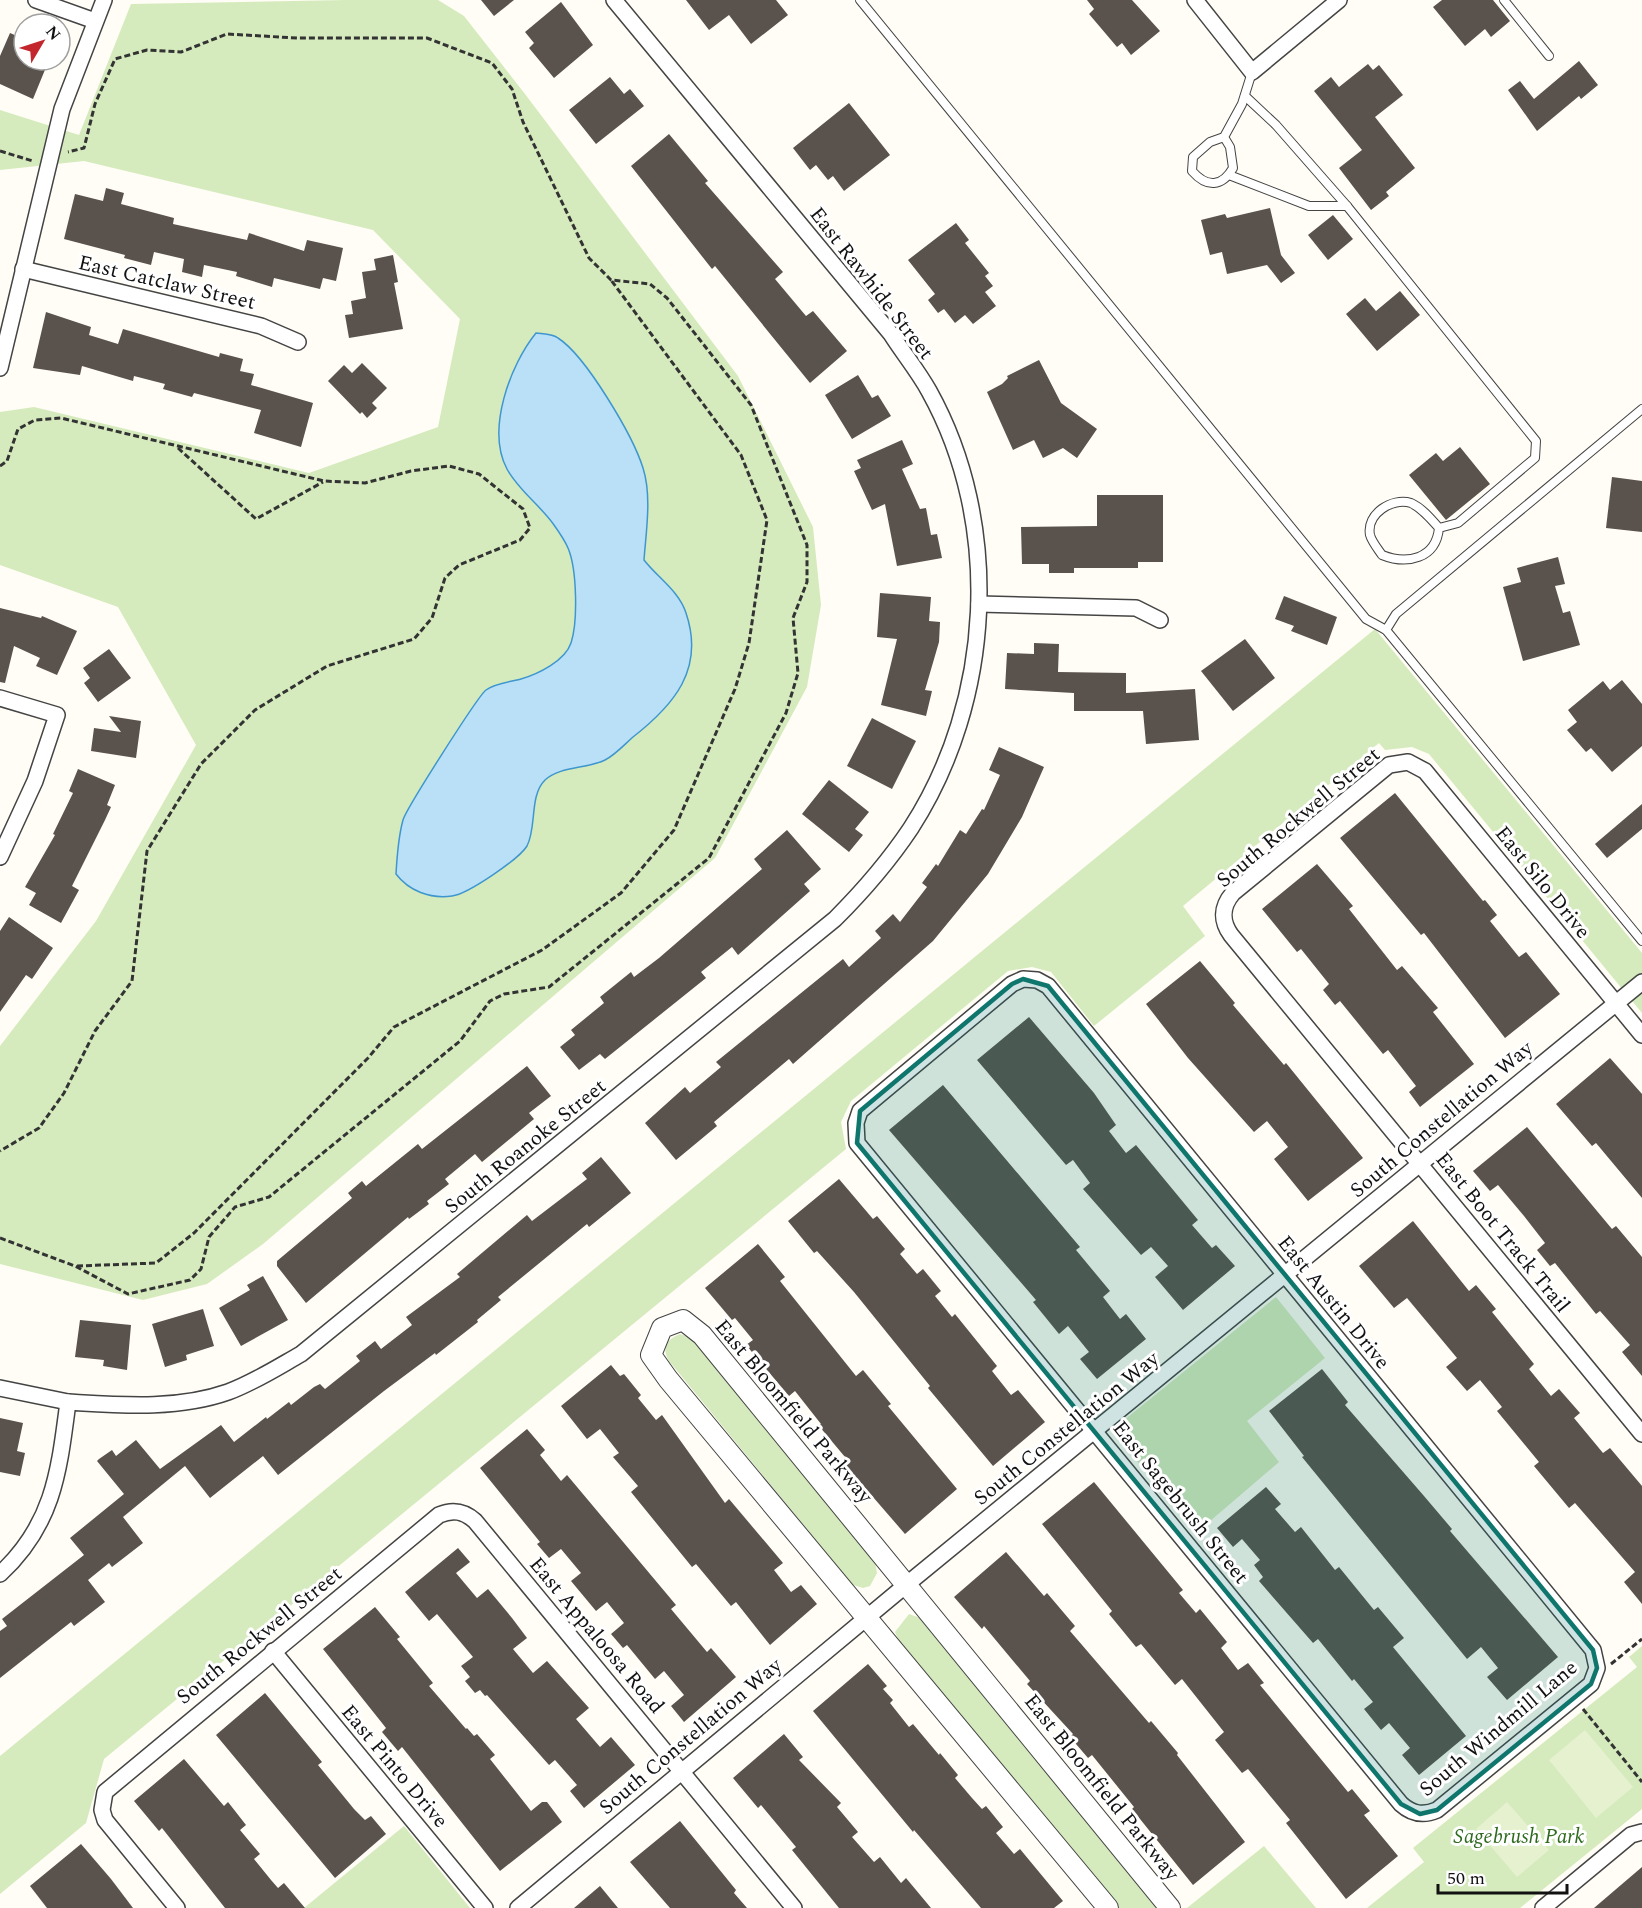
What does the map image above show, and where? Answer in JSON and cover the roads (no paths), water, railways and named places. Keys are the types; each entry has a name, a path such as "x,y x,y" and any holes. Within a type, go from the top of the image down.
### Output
{"street":[{"path":"36,0 95,21"},
{"path":"0,368 62,109 104,0"},
{"name":"East Rawhide Street","path":"614,0 891,334 929,391 950,437 967,490 978,551 979,604"},
{"path":"1195,0 1252,72 1339,0"},
{"name":"East Catclaw Street","path":"23,269 261,326 298,342"},
{"path":"979,604 1136,608 1160,620"},
{"name":"South Roanoke Street","path":"68,1402 137,1406 192,1401 228,1392 301,1354 836,919 891,857 912,826 940,772 965,707 972,675 979,604"},
{"path":"0,699 57,716 36,781 0,857"},
{"name":"South Rockwell Street","path":"1223,914 1227,901 1233,894 1389,765 1408,762"},
{"name":"East Silo Drive","path":"1408,762 1425,771 1642,1035"},
{"name":"East Boot Track Trail","path":"1223,914 1226,928 1231,935 1642,1434"},
{"name":"East Austin Drive","path":"856,1123 860,1111 1012,984 1023,979 1037,980 1048,986 1593,1650 1596,1672"},
{"name":"South Constellation Way","path":"518,1908 906,1585 1642,982"},
{"name":"East Sagebrush Street","path":"856,1123 857,1143 1401,1804 1412,1812 1420,1814"},
{"name":"East Bloomfield Parkway","path":"1108,1908 866,1619 651,1355 662,1328 683,1320 702,1335 1170,1908"},
{"path":"0,1388 68,1402 54,1493 42,1519 28,1541 0,1574"},
{"name":"South Rockwell Street","path":"177,1908 107,1824 102,1810 102,1801 111,1784 439,1515 452,1511"},
{"name":"East Appaloosa Road","path":"452,1511 468,1515 475,1521 794,1908"},
{"name":"East Pinto Drive","path":"273,1651 485,1908"},
{"name":"South Windmill Lane","path":"1420,1814 1437,1810 1574,1698 1596,1672"},
{"path":"1543,1908 1632,1835 1642,1832"}],"lane":[{"path":"860,0 1366,619 1386,630 1642,941"},
{"path":"1504,0 1549,56"},
{"path":"1224,137 1233,160 1229,175 1215,185 1206,182 1192,171 1193,157 1199,150 1224,137 1245,96 1252,72"},
{"path":"1245,96 1276,125 1347,206 1536,441 1534,458 1526,466 1458,523 1439,528"},
{"path":"1229,175 1309,206 1347,206"},
{"path":"1386,630 1396,614 1642,409"},
{"path":"1400,501 1412,504 1427,514 1439,528 1438,538 1432,548 1414,560 1403,561 1382,555 1370,536 1370,526 1377,512 1389,504 1400,501"}],"water":[{"path":"536,333 556,337 582,361 607,398 638,454 647,490 648,514 644,560 683,605 691,633 692,652 682,684 673,698 648,725 605,760 558,772 545,780 537,794 530,838 522,852 481,883 459,894 444,897 428,895 407,885 396,874 400,834 407,812 457,731 486,690 498,684 528,677 550,666 568,650 573,634 576,609 575,582 568,548 549,518 512,477 501,453 500,417 504,398 518,362"}],"park label":[{"name":"Sagebrush Park","path":"1519,1836"}]}
